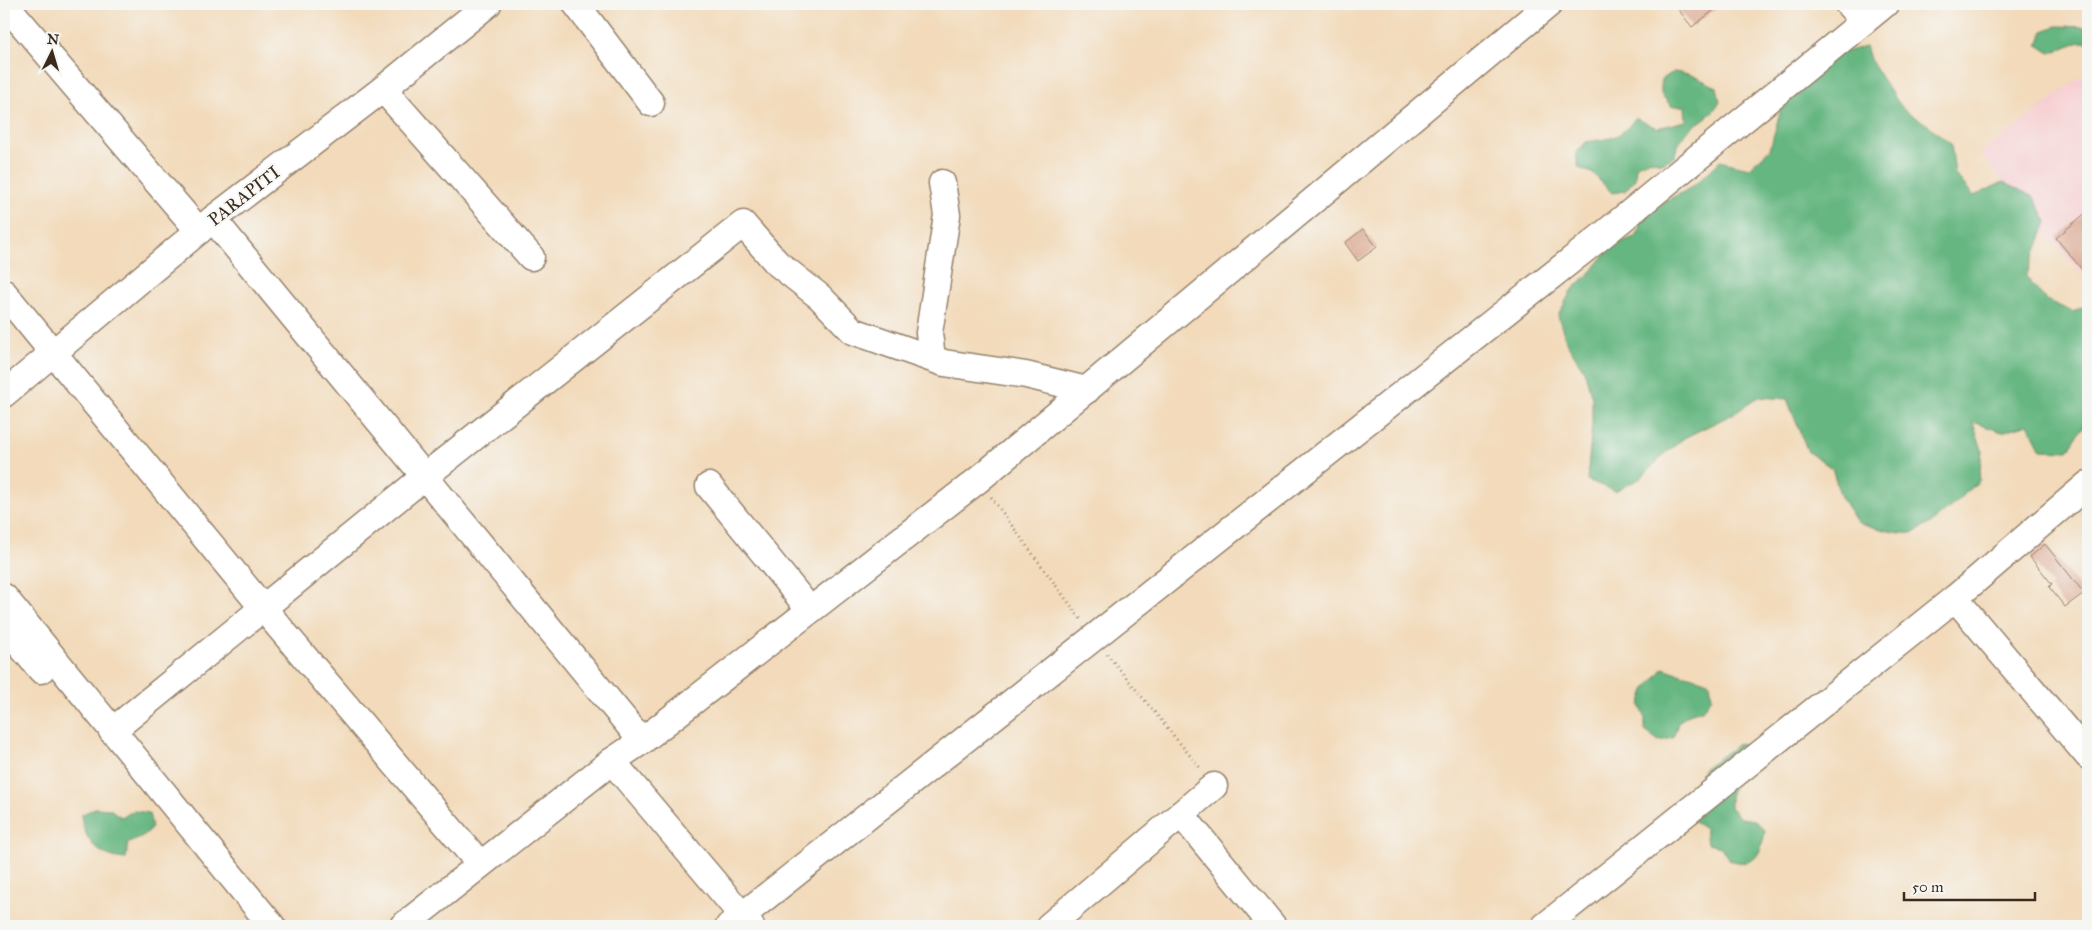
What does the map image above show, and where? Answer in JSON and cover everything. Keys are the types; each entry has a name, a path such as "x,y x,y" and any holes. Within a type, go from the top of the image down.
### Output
{"street":[{"name":"PARAPITI","path":"4,394 206,225 383,89 488,4"},
{"path":"576,4 651,103"},
{"path":"403,926 612,761 642,741 978,480 1549,4"},
{"path":"612,761 741,923 1590,245 1856,12 1884,4"},
{"path":"14,7 424,477 642,741"},
{"path":"383,89 531,257"},
{"path":"932,358 929,333 947,215 942,183"},
{"path":"112,730 424,477 743,224 778,263 820,297 853,331 944,363 1026,375 1087,390"},
{"path":"4,293 52,354 263,608 480,864"},
{"path":"1545,926 1955,598 2088,484"},
{"path":"709,486 810,610"},
{"path":"4,597 272,926"},
{"path":"1955,598 2088,756"},
{"path":"4,626 254,926"},
{"path":"1049,926 1214,786"},
{"path":"1182,814 1273,926"}],"shaded area":[{"path":"2088,71 2088,284 1980,154"}],"green space":[{"path":"2057,26 2088,27 2088,42 2074,44 2050,53 2038,45 2043,31"},
{"path":"1866,46 1870,59 1904,110 1928,125 1951,144 1955,174 1974,196 2003,182 2034,197 2047,222 2026,277 2046,300 2073,312 2088,304 2088,393 2085,399 2083,427 2068,451 2041,450 2028,424 2002,432 1973,422 1982,450 1979,481 1946,511 1927,525 1911,533 1891,531 1857,522 1841,497 1832,468 1808,452 1787,399 1759,397 1735,413 1684,438 1660,458 1641,478 1615,491 1587,480 1592,426 1592,398 1584,370 1567,344 1558,316 1571,291 1593,270 1611,246 1637,236 1644,207 1668,199 1686,190 1720,161 1749,168 1770,149 1785,93 1834,55"},
{"path":"1674,72 1689,74 1717,87 1720,101 1708,116 1684,136 1674,157 1662,163 1649,160 1636,165 1635,179 1625,191 1612,193 1592,173 1579,168 1576,154 1586,142 1614,137 1619,134 1635,118 1657,128 1686,121 1685,106 1671,106 1661,94 1661,79"},
{"path":"1664,668 1710,683 1712,698 1702,710 1688,714 1678,723 1673,738 1659,741 1645,731 1645,717 1640,705 1645,690"},
{"path":"1740,743 1753,749 1730,793 1730,807 1740,818 1755,820 1765,831 1759,853 1751,861 1745,862 1729,860 1721,847 1707,844 1705,829 1693,821 1680,817 1676,801 1699,782 1703,769"},
{"path":"95,808 110,809 121,817 134,811 149,813 152,828 141,838 128,843 126,859 116,858 94,846 86,833 81,815"}],"building":[{"path":"1674,4 1722,4 1692,27"},
{"path":"2088,211 2088,277 2056,238"},
{"path":"1363,229 1377,247 1358,261 1345,243"},
{"path":"2045,544 2084,593 2065,607 2049,587 2052,584 2030,557"}]}
